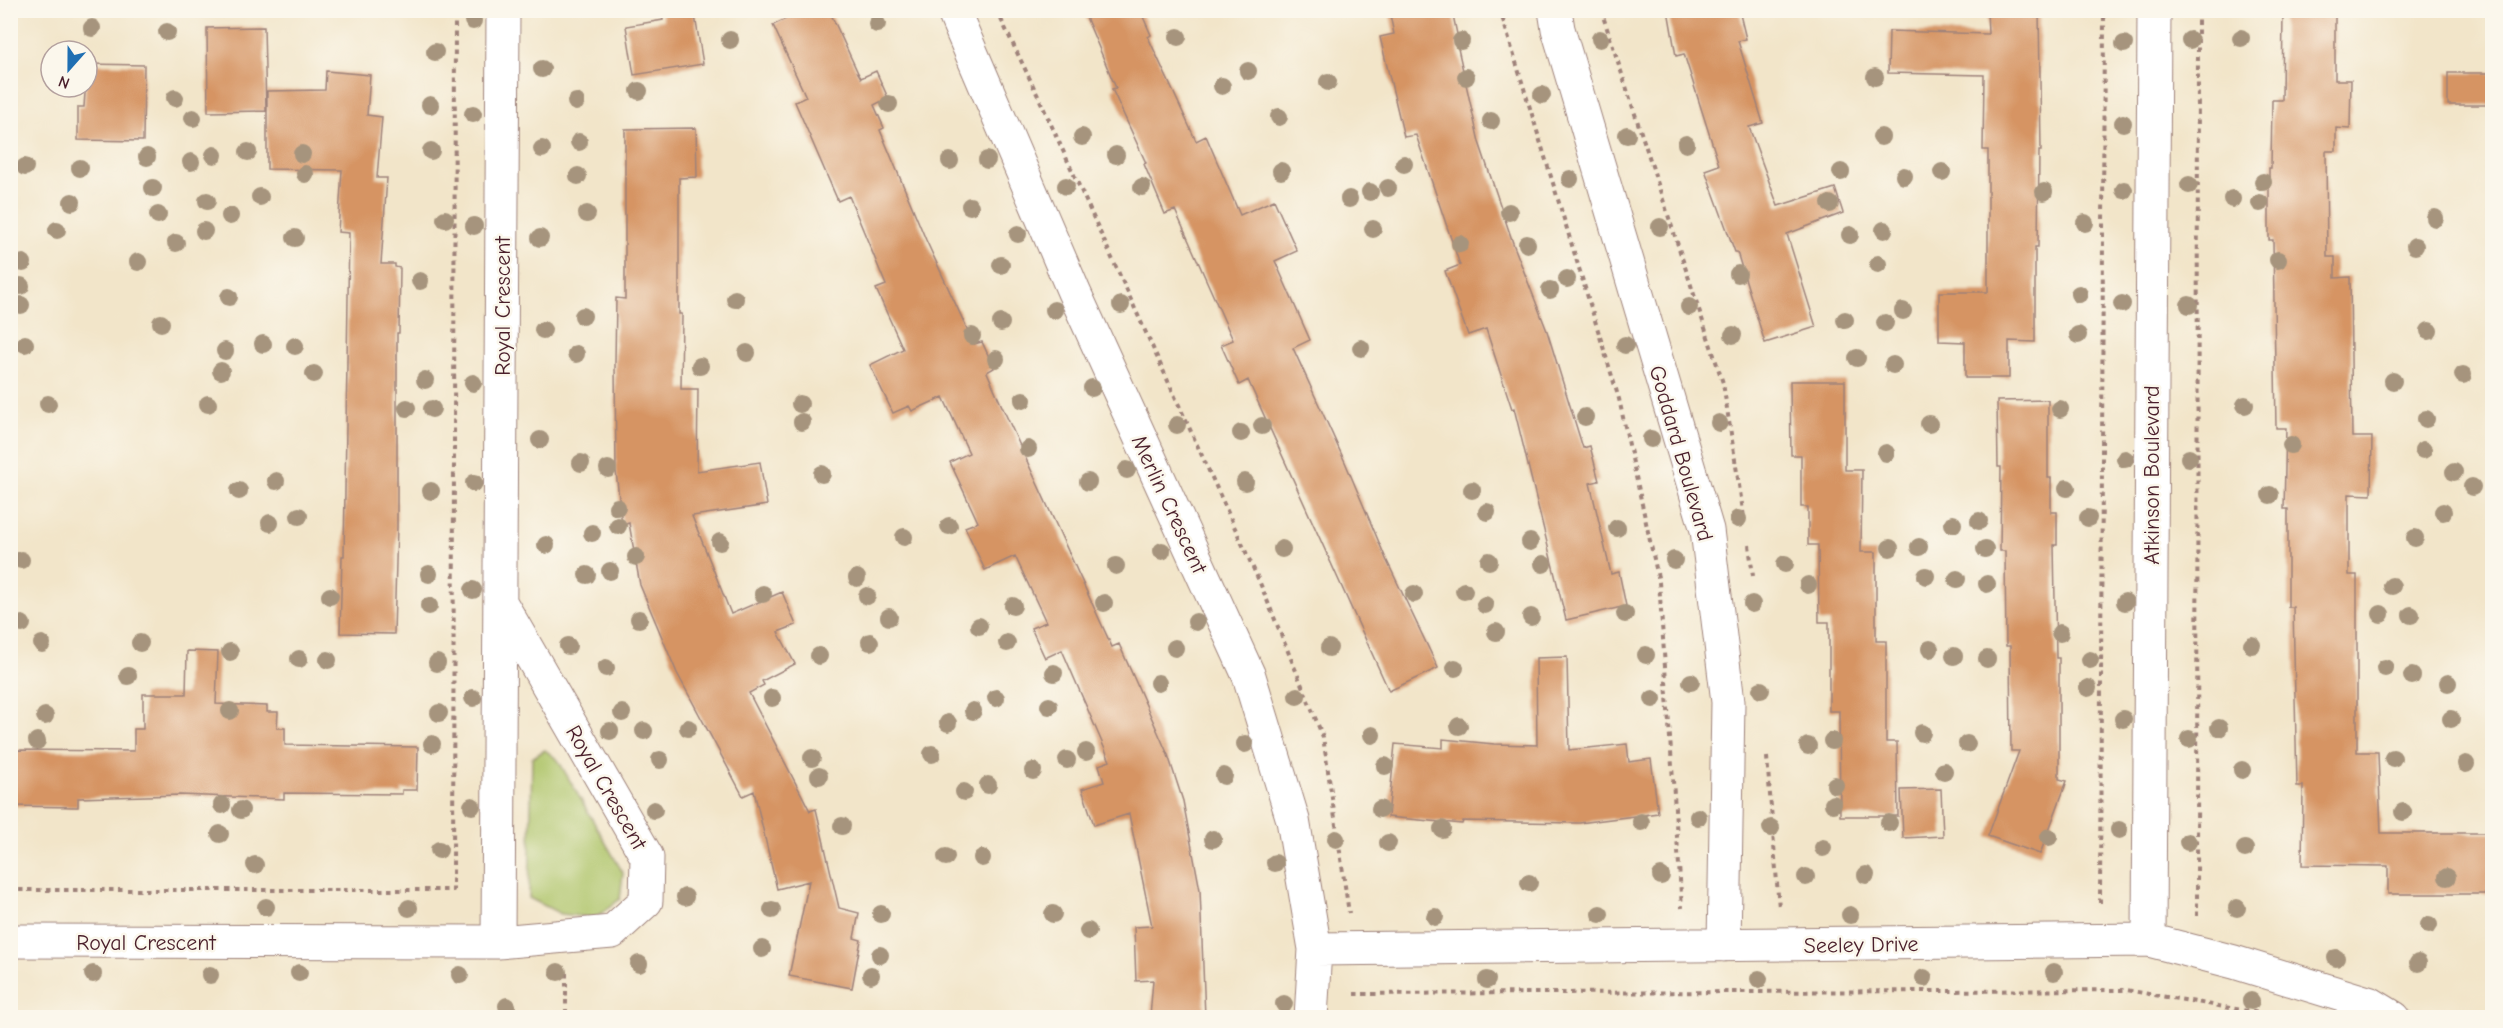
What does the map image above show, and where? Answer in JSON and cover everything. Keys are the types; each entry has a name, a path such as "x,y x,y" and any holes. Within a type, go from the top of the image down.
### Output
{"street":[{"name":"Royal Crescent","path":"498,942 504,10"},
{"name":"Merlin Crescent","path":"952,10 1074,292 1249,676 1293,820 1315,949 1311,1017"},
{"name":"Goddard Boulevard","path":"1555,10 1558,29 1707,530 1728,702 1724,945"},
{"name":"Atkinson Boulevard","path":"2148,940 2154,10"},
{"name":"Royal Crescent","path":"10,941 498,942 612,932 646,901 647,857 500,602"},
{"name":"Seeley Drive","path":"1315,949 2148,940 2234,962 2372,1004 2394,1017"}],"path":[{"path":"10,890 453,890 454,10"},
{"path":"996,10 1049,120 1260,583 1323,736 1350,914"},
{"path":"1500,10 1619,399 1659,582 1682,909"},
{"path":"2100,913 2104,10"},
{"path":"2197,924 2198,10"},
{"path":"565,936 566,1017"},
{"path":"1354,993 2126,990 2275,1017"}],"green space":[{"path":"545,750 558,760 623,873 620,899 595,918 561,914 529,898 532,758"}],"building":[{"path":"662,10 694,10 703,64 634,75 626,26 663,20"},
{"path":"804,10 829,10 861,78 876,71 888,98 874,105 884,128 880,130 926,240 974,344 982,342 994,368 987,372 1000,402 1112,647 1119,644 1168,755 1183,801 1200,890 1205,1017 1150,1017 1153,980 1136,981 1134,927 1152,926 1129,814 1094,825 1082,789 1104,782 1099,765 1110,761 1062,650 1045,658 1031,628 1046,622 1015,556 985,570 965,527 978,522 950,462 969,453 943,397 912,411 909,406 893,413 870,365 903,349 876,289 886,285 849,196 838,201 795,102 806,97 773,25"},
{"path":"1083,10 1140,10 1151,35 1148,37 1196,141 1206,136 1240,215 1274,200 1297,251 1275,261 1310,340 1293,348 1386,559 1438,668 1389,691 1248,380 1239,385 1221,345 1233,340 1175,210 1165,214 1144,164 1146,163 1112,89 1116,88"},
{"path":"1389,10 1452,10 1459,44 1457,44 1479,142 1514,246 1547,331 1583,448 1590,446 1599,481 1590,483 1611,574 1619,572 1626,606 1566,620 1514,408 1512,409 1486,329 1468,335 1445,271 1460,265 1416,135 1404,137 1380,37 1394,34"},
{"path":"1668,10 1739,10 1746,39 1738,41 1763,123 1749,127 1778,206 1835,188 1843,213 1787,234 1816,327 1765,343 1737,252 1735,252 1705,170 1719,165 1684,54 1676,56"},
{"path":"1987,10 2039,10 2041,151 2039,151 2038,247 2035,247 2035,342 2009,341 2009,378 1965,378 1965,342 1939,341 1939,292 1988,292 1988,150 1983,150 1984,75 1888,73 1889,31 1988,34"},
{"path":"2283,10 2335,10 2335,80 2351,80 2350,129 2336,128 2336,151 2326,151 2327,257 2335,257 2335,278 2350,277 2352,437 2372,437 2371,495 2349,494 2349,575 2357,575 2357,752 2378,752 2381,833 2493,833 2493,894 2388,894 2388,866 2302,865 2303,786 2297,786 2293,607 2288,607 2288,509 2284,509 2286,428 2276,428 2273,240 2269,240 2272,100 2282,100"},
{"path":"264,27 266,111 208,112 207,28"},
{"path":"99,64 144,65 143,141 78,140 78,107 84,107 85,99 99,99"},
{"path":"326,71 370,75 367,115 382,117 377,178 387,178 381,264 395,264 395,267 400,268 399,333 397,333 397,526 394,634 340,633 342,556 344,556 349,233 338,232 342,170 267,169 267,91 325,90"},
{"path":"2448,73 2493,73 2493,105 2448,105"},
{"path":"696,128 697,177 679,178 681,389 698,389 697,471 760,462 767,505 692,516 731,614 782,592 796,625 778,632 795,664 762,681 764,685 749,693 810,811 816,809 839,908 859,913 854,938 861,940 852,988 789,976 809,881 777,889 754,791 743,796 677,673 640,585 629,523 622,525 616,471 615,363 616,298 625,299 625,129"},
{"path":"1790,381 1845,381 1845,470 1862,470 1861,552 1876,552 1876,641 1886,641 1886,742 1897,742 1898,816 1840,816 1839,711 1829,711 1829,622 1819,622 1818,545 1808,545 1808,507 1801,507 1801,455 1791,455"},
{"path":"2048,400 2048,478 2051,478 2051,512 2057,512 2057,545 2054,545 2056,658 2059,658 2059,779 2067,781 2040,854 1988,836 2019,751 2011,751 2010,646 2006,646 2005,551 2000,551 2001,467 1998,467 1997,401"},
{"path":"187,651 218,652 216,704 267,706 267,712 278,712 277,728 285,728 285,745 418,747 417,790 402,790 402,794 284,793 284,799 180,795 78,798 78,807 10,806 10,750 134,751 134,729 143,729 143,694 186,694"},
{"path":"1567,657 1569,750 1627,744 1629,762 1651,759 1658,813 1579,823 1463,821 1462,824 1388,817 1395,744 1443,748 1443,739 1537,745 1536,658"},
{"path":"1941,789 1943,836 1903,838 1901,790"}]}
